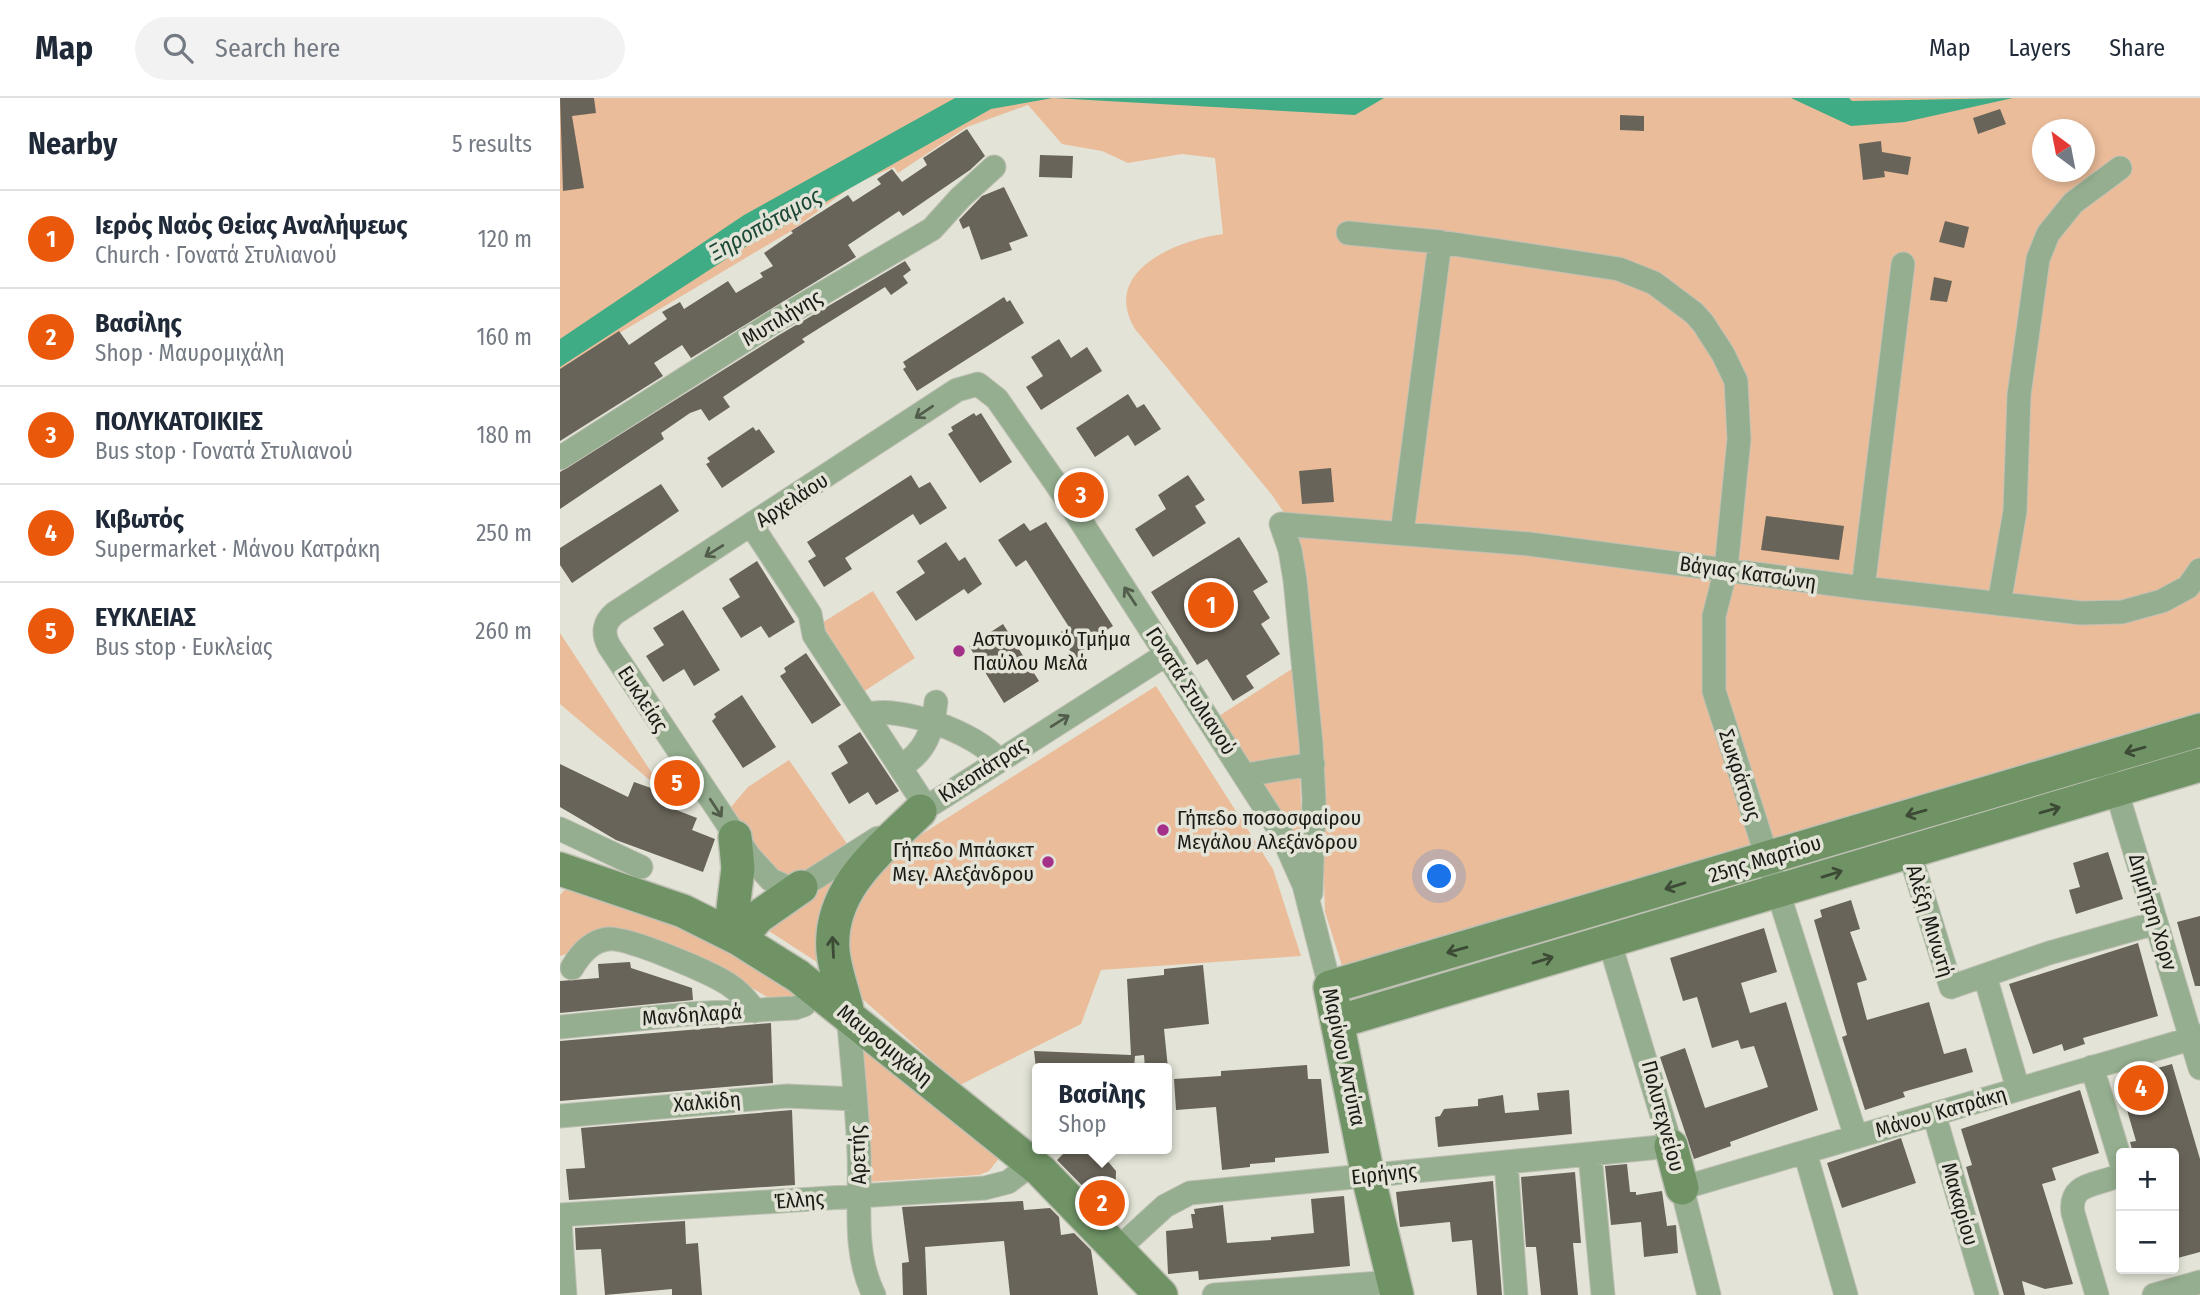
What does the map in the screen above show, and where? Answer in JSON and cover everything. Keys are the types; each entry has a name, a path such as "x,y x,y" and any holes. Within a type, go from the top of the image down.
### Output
{"street":[{"name":"Μυτιλήνης","path":"560,458 772,323 932,229 960,198 994,167"},
{"path":"1999,604 2015,511 2019,395 2038,259 2048,234 2073,203 2120,168"},
{"name":"Σωκράτους","path":"1348,233 1440,242 1619,269 1654,283 1694,313 1723,354 1737,391 1739,439 1726,569 1714,616 1714,691 1856,1137"},
{"path":"1402,533 1440,242"},
{"path":"1863,588 1903,264"},
{"name":"Αρχελάου","path":"606,626 615,613 960,388 976,384 984,387"},
{"name":"Γονατά Στυλιανού","path":"984,387 997,399 1050,475 1276,824"},
{"name":"Βάγιας Κατσώνη","path":"1313,764 1293,570 1289,543 1281,524 1529,544 1863,588 2081,613 2122,612 2162,601 2188,587 2200,570"},
{"path":"752,526 810,614 814,635 900,767 923,809 862,869 838,908 833,951 848,1014"},
{"name":"Ευκλείας","path":"606,626 605,636 609,646 735,837 771,880 789,888 801,887"},
{"name":"Κλεοπάτρας","path":"801,887 1167,654"},
{"path":"866,715 895,711 935,713 981,744 999,760"},
{"path":"900,767 921,750 935,713"},
{"name":"25ης Μαρτίου","path":"1330,987 2200,730"},
{"name":"Δημήτρη Χορν","path":"2100,760 2116,790 2156,923 2196,1038 2200,1068"},
{"path":"1245,775 1313,764 1311,908"},
{"name":"25ης Μαρτίου","path":"1337,1022 2200,765"},
{"name":"Μαρίνου Αντύπα","path":"1276,824 1297,866 1311,908 1395,1289"},
{"path":"560,829 641,867"},
{"path":"735,837 735,937"},
{"name":"Αλέξη Μινωτή","path":"1909,851 1948,981 1954,988 1985,976 2018,1089"},
{"name":"Μαυρομιχάλη","path":"560,869 683,911 735,937 817,990 1032,1164 1161,1295"},
{"path":"683,911 723,891 737,875"},
{"path":"735,937 801,887"},
{"path":"1985,976 2156,923"},
{"path":"572,968 578,957 595,942 615,939 720,979 740,993 755,1010"},
{"name":"Πολυτεχνείου","path":"1609,940 1671,1146 1709,1295"},
{"name":"Μανδηλαρά","path":"560,1027 800,1007 817,990"},
{"name":"Αρετής","path":"848,1014 855,1100 861,1252 874,1295"},
{"name":"Μάνου Κατράκη","path":"1682,1188 2196,1038"},
{"path":"2092,1067 2117,1148"},
{"name":"Χαλκίδη","path":"560,1116 787,1096 855,1100"},
{"name":"Μακαρίου","path":"1934,1114 1987,1295"},
{"name":"Ειρήνης","path":"1118,1249 1164,1206 1185,1194 1671,1146"},
{"path":"1805,1152 1846,1295"},
{"path":"1590,1155 1603,1295"},
{"path":"1506,1162 1517,1295"},
{"name":"Έλλης","path":"560,1214 994,1187 1016,1177 1032,1164"},
{"path":"2097,1295 2073,1213 2073,1200 2076,1192 2085,1186 2116,1176"},
{"path":"560,1221 565,1295"},
{"path":"2154,1295 2200,1282"},
{"path":"1214,1295 1395,1289"}],"shaded area":[{"path":"560,98 2200,98 2200,717 1343,969 1325,912 1320,764 1289,520 1272,495 1135,329 1127,309 1128,291 1135,275 1149,262 1185,243 1223,234 1215,158 1182,154 1128,163 1102,151 1062,144 1028,105 967,127 898,173 894,167 855,184 791,231 569,363 569,370 560,376"},
{"path":"873,591 915,658 860,694 817,626"},
{"path":"560,633 665,793 560,704"},
{"path":"1298,665 1302,855 1219,716"},
{"path":"1156,686 1273,869 1301,956 1101,970 1081,1024 960,1085 859,996 843,957 856,894 914,839"},
{"path":"789,760 850,848 807,873 785,877 767,862 731,807 748,787"},
{"path":"839,874 820,964 769,931 773,922"},
{"path":"572,882 683,926 729,949 804,997 778,1003 741,982 630,935 560,956 560,895"},
{"path":"857,1040 1000,1157 989,1171 979,1175 866,1182"}],"water":[{"name":"Ξηροπόταμος","path":"955,98 1053,98 991,109 740,250 560,367 560,339 744,215"},
{"path":"1053,98 1384,98 1355,115"},
{"path":"1791,98 1849,98 1852,101 2013,98 1905,122 1851,126"}],"building":[{"path":"560,98 594,98 596,113 572,116 584,188 563,191"},
{"path":"2000,109 2006,124 1978,134 1973,118"},
{"path":"1620,115 1644,116 1644,131 1620,130"},
{"path":"967,129 985,156 970,170 903,216 899,211 848,245 856,257 691,358 682,345 654,363 663,376 560,441 560,369 619,331 629,345 667,319 662,312 680,302 684,309 728,281 736,293 763,277 760,273 773,266 764,253 793,233 791,231 848,195 853,202 881,184 877,179 892,169 902,182 927,165 923,158"},
{"path":"1881,141 1882,152 1911,157 1908,175 1884,171 1885,177 1863,180 1859,144"},
{"path":"1040,155 1073,156 1072,178 1039,177"},
{"path":"1004,187 1028,236 1009,243 1012,250 981,260 969,226 963,229 959,220 982,196"},
{"path":"1945,221 1969,227 1964,248 1939,242"},
{"path":"905,261 911,270 903,276 908,283 891,295 885,287 802,339 805,342 723,397 730,407 709,421 701,409 690,413 661,433 664,439 560,509 560,472 779,335"},
{"path":"1934,277 1952,281 1947,302 1930,300"},
{"path":"1004,297 1007,302 1010,300 1024,323 917,391 903,369 906,367 903,362"},
{"path":"1059,339 1071,358 1087,347 1102,371 1041,410 1026,387 1043,376 1031,357"},
{"path":"1128,394 1137,408 1144,404 1161,429 1135,446 1128,435 1095,457 1076,428"},
{"path":"974,413 976,416 981,413 1012,462 980,483 948,434 953,431 951,427"},
{"path":"753,427 756,431 759,429 775,452 722,488 706,464 710,462 707,458"},
{"path":"1331,468 1334,502 1302,504 1299,471"},
{"path":"911,475 919,488 930,482 947,508 920,525 913,514 845,558 852,569 824,587 808,561 816,556 807,542"},
{"path":"1188,475 1205,500 1195,506 1206,523 1153,557 1135,529 1166,509 1158,495"},
{"path":"661,484 679,511 572,583 560,565 560,548"},
{"path":"1766,516 1844,526 1839,560 1761,550"},
{"path":"1046,522 1113,626 1097,636 1101,643 1076,660 1059,633 1069,627 1026,560 1016,567 998,540 1024,523 1030,531"},
{"path":"1239,537 1268,582 1253,591 1270,618 1261,624 1280,654 1246,676 1254,688 1233,701 1207,659 1197,665 1151,592"},
{"path":"946,542 959,561 965,557 982,584 968,594 964,589 916,621 896,592 925,573 917,561"},
{"path":"757,561 795,622 769,638 761,626 741,638 722,608 740,597 729,579"},
{"path":"683,610 720,670 694,686 684,669 663,682 646,656 664,645 653,628"},
{"path":"1003,624 1039,681 1004,703 969,646"},
{"path":"806,653 841,705 812,724 780,676 786,672 784,668"},
{"path":"742,695 776,747 743,768 712,721 716,717 714,714"},
{"path":"860,732 899,791 876,805 868,792 849,804 831,773 848,763 838,746"},
{"path":"560,764 628,797 634,782 665,793 661,804 697,818 692,830 715,839 703,872 616,840 560,807"},
{"path":"2108,852 2123,899 2076,914 2069,890 2080,887 2073,863"},
{"path":"1851,900 1860,929 1850,932 1867,980 1857,983 1867,1020 1929,1002 1944,1054 1966,1048 1973,1072 1903,1092 1905,1097 1865,1110 1842,1037 1847,1035 1814,920 1822,917 1820,910"},
{"path":"2200,916 2200,986 2195,986 2177,922"},
{"path":"1764,928 1777,972 1741,983 1750,1013 1786,1002 1818,1110 1730,1142 1731,1146 1694,1159 1660,1057 1685,1048 1705,1108 1768,1087 1754,1046 1741,1049 1738,1040 1712,1048 1697,997 1683,1001 1670,958"},
{"path":"2138,943 2158,1016 2083,1038 2085,1044 2064,1051 2062,1044 2033,1054 2009,984"},
{"path":"630,962 631,968 692,988 693,1000 560,1013 560,981 599,978 598,964"},
{"path":"1203,965 1209,1024 1164,1029 1167,1063 1145,1063 1144,1055 1135,1056 1134,1063 1035,1063 1034,1051 1131,1055 1127,979 1164,975 1164,969"},
{"path":"771,1023 773,1083 560,1101 560,1041"},
{"path":"2172,1064 2200,1159 2200,1252 2179,1258 2179,1148 2132,1148 2130,1142 2136,1141 2118,1079"},
{"path":"1307,1065 1308,1079 1321,1079 1329,1153 1275,1158 1275,1162 1222,1170 1216,1107 1176,1110 1174,1079 1221,1076 1221,1071"},
{"path":"1569,1090 1572,1134 1438,1147 1435,1117 1440,1116 1444,1109 1478,1106 1478,1099 1503,1095 1505,1113 1539,1110 1537,1093"},
{"path":"2080,1090 2099,1153 2052,1168 2056,1180 2042,1184 2073,1284 2045,1289 2022,1281 2025,1295 2004,1295 1966,1167 1972,1165 1961,1129"},
{"path":"792,1110 795,1185 569,1200 566,1169 585,1168 581,1128"},
{"path":"1901,1138 1916,1183 1842,1208 1827,1163"},
{"path":"1063,1154 1102,1154 1116,1171 1115,1201 1105,1209 1057,1160"},
{"path":"1627,1164 1630,1192 1636,1192 1636,1195 1662,1191 1667,1226 1676,1225 1678,1253 1644,1257 1641,1222 1611,1225 1605,1166"},
{"path":"1575,1172 1581,1243 1573,1243 1578,1295 1541,1295 1536,1247 1526,1247 1521,1177"},
{"path":"1493,1181 1502,1295 1477,1295 1472,1240 1452,1242 1450,1222 1400,1227 1396,1192"},
{"path":"1344,1196 1350,1266 1199,1280 1198,1271 1168,1274 1166,1231 1193,1228 1191,1214 1195,1214 1194,1209 1223,1205 1227,1243 1271,1240 1271,1237 1314,1233 1311,1199"},
{"path":"1023,1201 1024,1210 1050,1208 1059,1217 1061,1235 1074,1233 1091,1250 1098,1295 1010,1295 1004,1241 925,1247 927,1295 903,1295 902,1263 909,1262 902,1207"},
{"path":"685,1221 686,1244 698,1243 702,1295 672,1295 672,1289 605,1295 601,1249 576,1250 575,1228"}],"place":[{"name":"ΠΟΛΥΚΑΤΟΙΚΙΕΣ","path":"1081,495"},
{"name":"Ιερός Ναός Θείας Αναλήψεως","path":"1211,605"},
{"name":"Αστυνομικό Τμήμα Παύλου Μελά","path":"959,651"},
{"name":"ΕΥΚΛΕΙΑΣ","path":"677,783"},
{"name":"Γήπεδο ποσοσφαίρου Μεγάλου Αλεξάνδρου","path":"1163,830"},
{"name":"Γήπεδο Μπάσκετ Μεγ. Αλεξάνδρου","path":"1048,862"},
{"name":"Κιβωτός","path":"2141,1088"},
{"name":"Βασίλης","path":"1102,1203"}]}
